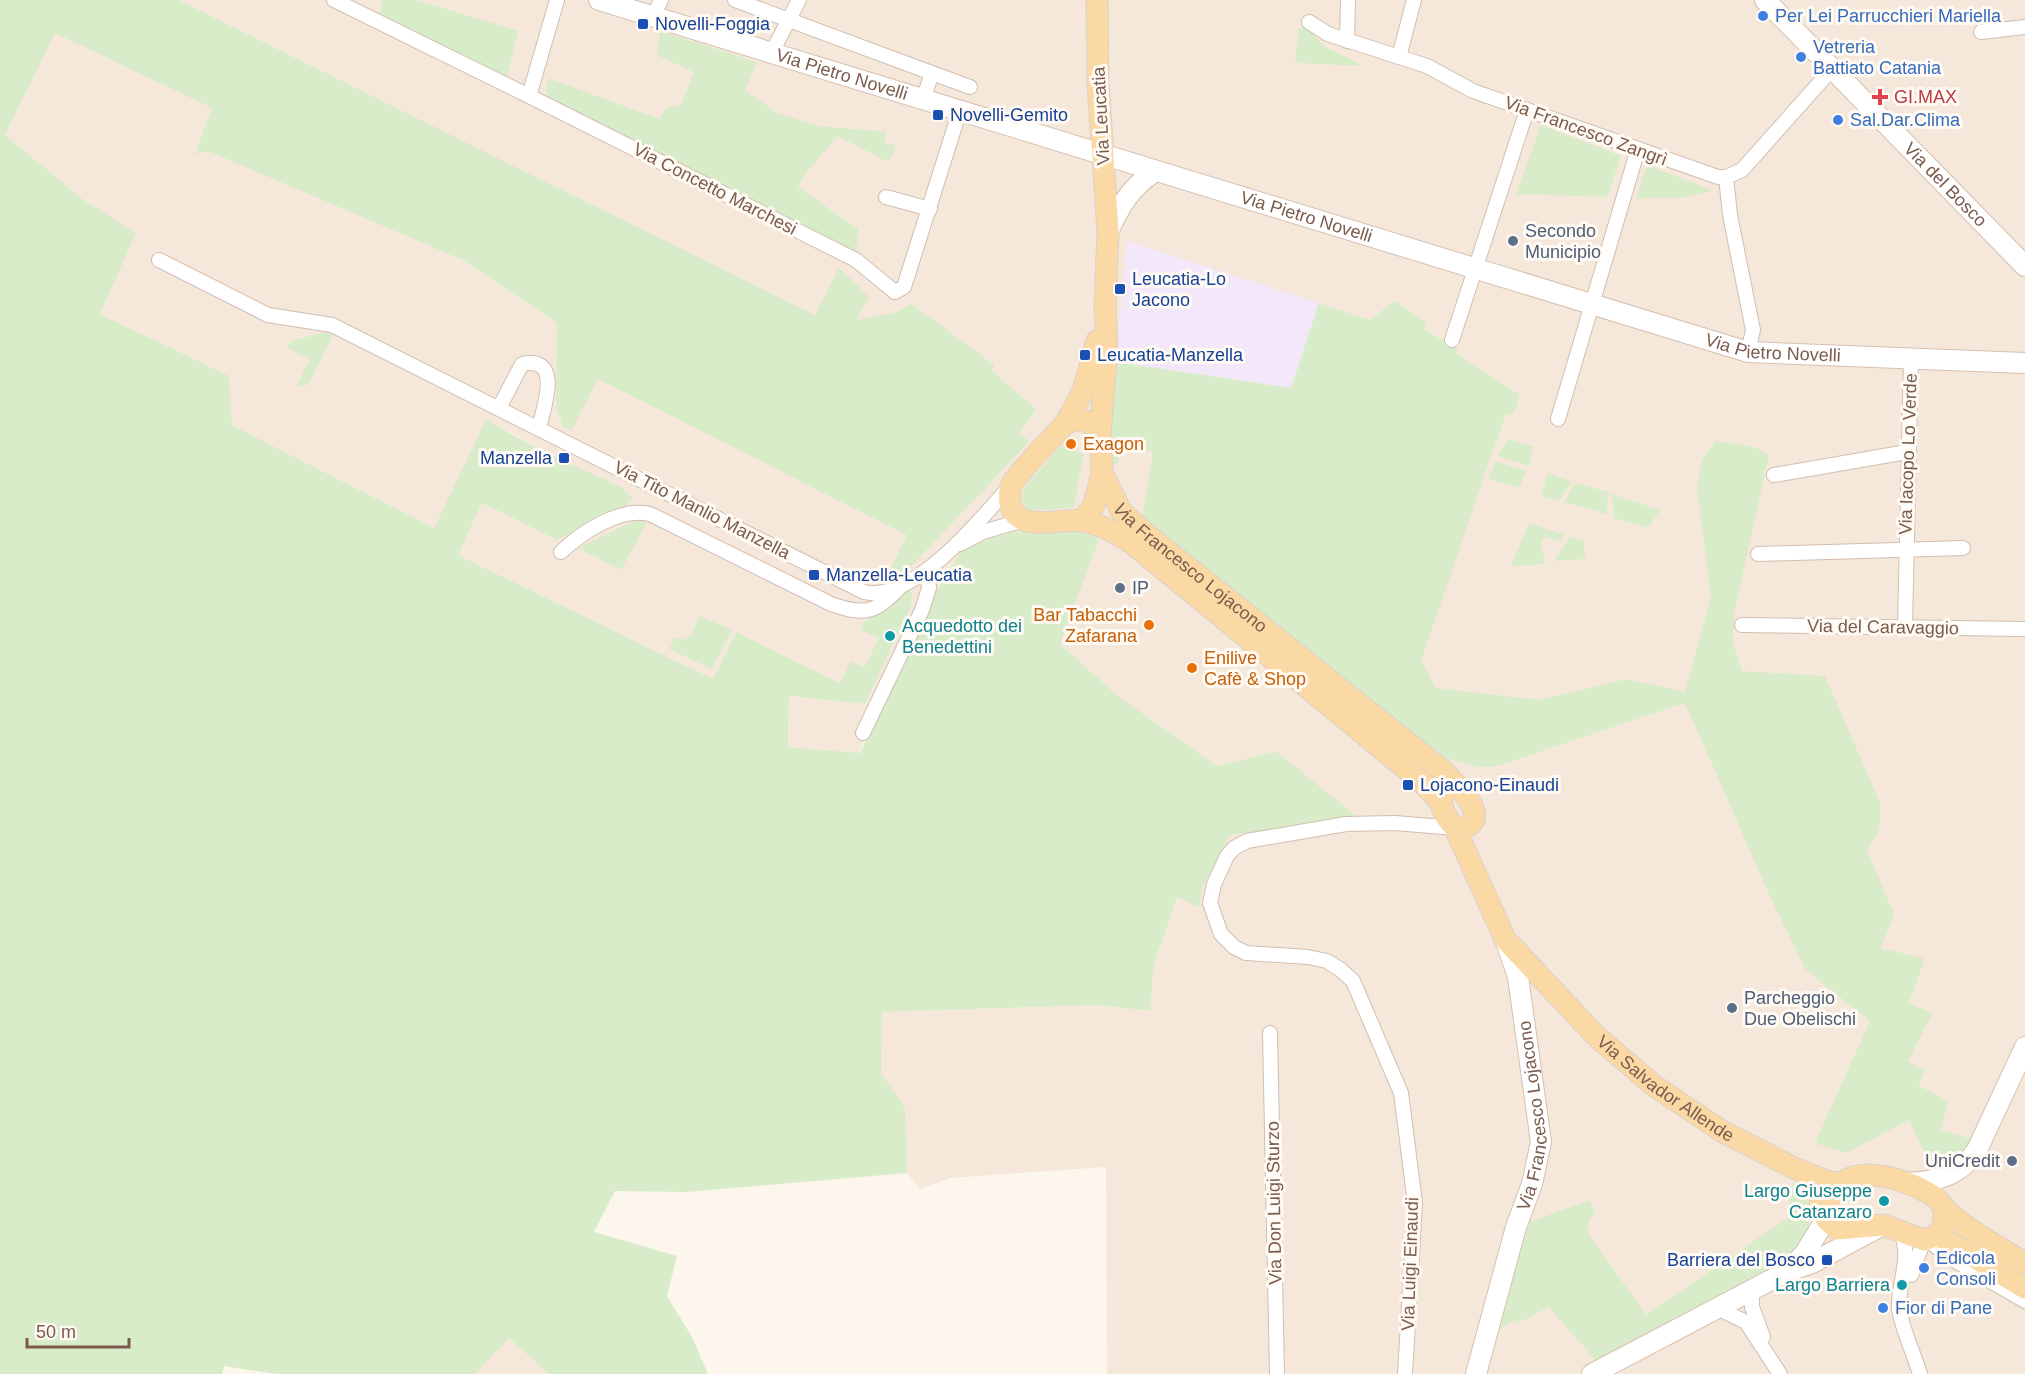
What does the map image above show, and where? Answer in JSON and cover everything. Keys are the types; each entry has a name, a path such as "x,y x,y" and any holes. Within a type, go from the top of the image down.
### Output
{"main road":[{"name":"Via Pietro Novelli","path":"599,0 657,8 771,54 1748,352 2025,363"},
{"name":"Via Leucatia","path":"1097,0 1102,156 1108,232 1104,306 1107,346 1100,435 1102,473"},
{"name":"Via del Bosco","path":"1765,0 2025,266"},
{"name":"Via Leucatia","path":"1108,232 1125,197 1140,181 1154,172"},
{"name":"Via Leucatia","path":"1012,482 1066,423 1090,373 1104,306"},
{"path":"1066,423 1086,419 1093,424 1100,435"},
{"path":"1082,521 1094,505 1102,473"},
{"name":"Via Francesco Lojacono","path":"1102,473 1121,512 1443,771 1459,788"},
{"path":"1012,482 1009,492 1011,507 1024,520"},
{"name":"Via Francesco Lojacono","path":"1024,520 1082,521 1107,529 1133,544 1422,782 1442,804"},
{"path":"1462,826 1473,807 1468,795 1459,788 1451,787 1444,790 1441,797 1443,814 1462,826 1475,848 1516,935 1551,989"},
{"name":"Via Francesco Lojacono","path":"1462,826 1518,977 1541,1142 1533,1184 1516,1227 1476,1373"},
{"path":"1505,939 1551,989"},
{"name":"Via Salvador Allende","path":"1551,989 1594,1035 1653,1085 1723,1132 1796,1169 1829,1182 1840,1183"},
{"path":"1902,1183 1936,1181 1968,1163 2020,1071 2025,1047"},
{"path":"1796,1169 1815,1192 1825,1215 1837,1229 1892,1228 1929,1238 2025,1288"},
{"path":"1788,1271 1805,1253 1825,1215 1830,1194 1849,1177 1863,1174 1902,1183 1932,1195 1952,1214 2025,1263"},
{"path":"1929,1238 1952,1214"},
{"path":"1592,1374 1788,1271 1892,1228"}],"street":[{"name":"Via Concetto Marchesi","path":"334,0 856,261 895,292 904,288 930,209"},
{"path":"529,96 557,0"},
{"path":"735,0 970,87"},
{"path":"771,54 799,0"},
{"path":"1347,41 1348,0"},
{"path":"1399,57 1414,0"},
{"name":"Via Francesco Zangrì","path":"1309,22 1328,34 1427,66 1473,91 1707,175 1726,177"},
{"path":"1981,32 2025,27"},
{"path":"1748,352 1753,330 1730,215 1726,177 1742,170 1831,70"},
{"path":"923,100 932,73"},
{"path":"886,196 930,209 960,110"},
{"path":"1452,340 1527,110"},
{"path":"1558,419 1638,149"},
{"name":"Via Tito Manlio Manzella","path":"159,260 268,315 332,325 864,592"},
{"name":"Via Iacopo Lo Verde","path":"1905,626 1907,452 1911,358"},
{"path":"499,408 522,364 532,362 541,365 546,371 548,380 539,428"},
{"path":"1774,475 1907,452"},
{"path":"845,609 863,612 875,609 902,586 927,570 1012,482"},
{"name":"Via Tito Manlio Manzella","path":"561,552 575,538 593,528 622,516 641,512 650,514 845,609"},
{"path":"948,550 982,532 1024,520"},
{"path":"1906,550 1963,548"},
{"name":"Via Iacopo Lo Verde","path":"1758,554 1906,550"},
{"path":"863,733 922,610 929,588 927,570"},
{"path":"845,609 859,602 864,592 880,593 902,586"},
{"name":"Via del Caravaggio","path":"1742,625 2025,629"},
{"name":"Via Luigi Einaudi","path":"1405,1374 1415,1203 1401,1093 1353,981 1327,962 1308,957 1246,952 1234,947 1221,934 1210,903 1227,856 1234,848 1247,841 1346,824 1377,822 1462,826"},
{"name":"Via Don Luigi Sturzo","path":"1270,1033 1277,1374"},
{"path":"1892,1228 1905,1240 1906,1258 1899,1309 1920,1374"},
{"path":"1910,1342 1904,1306 1912,1272 1929,1238 1954,1260 2025,1301"},
{"path":"1752,1291 1752,1307 1770,1356"},
{"path":"1717,1308 1746,1322 1780,1374"}],"shaded area":[{"path":"0,0 2025,0 2025,1374 1107,1374 1106,1167 950,1178 920,1189 907,1173 905,1108 881,1073 882,1012 1098,1005 1150,1011 1154,964 1177,896 1199,906 1202,888 1230,835 1359,819 1276,751 1217,766 1118,696 1060,644 1098,540 1042,531 996,537 967,548 961,553 949,573 895,675 859,753 788,747 789,696 865,704 911,607 912,593 863,622 879,638 864,667 840,683 736,632 713,679 458,555 482,503 557,540 545,452 508,431 434,528 232,425 228,376 100,314 135,233 84,200 5,135 28,89"},
{"path":"1127,241 1319,303 1291,388 1116,362"},
{"path":"509,1338 549,1374 475,1374"}],"green space":[{"path":"0,0 178,0 815,315 839,268 869,297 856,320 897,312 912,304 994,365 992,371 1036,409 1020,433 1029,442 902,576 890,570 907,535 598,379 571,431 563,427 556,407 557,323 463,260 208,151 195,154 212,108 55,33 5,135 84,200 136,233 100,314 229,376 232,425 434,528 486,420 545,452 621,487 633,498 625,507 557,540 482,503 458,555 713,679 736,632 840,683 851,661 864,667 879,638 861,630 863,622 909,590 912,593 911,607 865,704 789,696 788,747 860,753 924,612 960,553 973,545 1008,534 1049,529 1085,533 1099,539 1060,644 1118,696 1217,766 1276,751 1360,819 1230,835 1202,888 1199,907 1177,897 1154,964 1150,1011 1098,1005 882,1012 881,1073 905,1108 907,1173 687,1192 615,1191 594,1232 677,1256 667,1296 692,1337 708,1374 549,1374 509,1338 475,1374 276,1374 224,1366 222,1374 0,1374"},
{"path":"383,0 416,0 518,31 507,77 378,19"},
{"path":"1299,27 1308,29 1325,47 1364,66 1295,63"},
{"path":"660,31 757,62 745,90 777,113 818,126 886,132 884,143 897,145 888,162 838,136 811,166 798,187 858,229 856,253 546,99 548,78 659,119 667,107 681,105 694,72 657,55"},
{"path":"1541,125 1621,156 1607,197 1516,194"},
{"path":"1647,165 1712,191 1679,198 1636,198"},
{"path":"1395,301 1426,323 1425,330 1458,349 1457,354 1520,395 1514,414 1506,413 1421,661 1436,688 1539,700 1627,679 1685,692 1711,597 1697,489 1702,459 1716,441 1754,447 1769,455 1734,614 1733,644 1742,671 1825,676 1881,805 1879,830 1867,850 1894,914 1881,948 1925,959 1909,1002 1932,1014 1908,1061 1926,1070 1918,1085 1948,1101 1941,1131 1972,1139 1957,1159 1931,1167 1909,1120 1846,1153 1815,1143 1870,1021 1806,970 1773,903 1685,703 1494,767 1480,767 1442,757 1142,518 1153,452 1122,446 1117,464 1111,464 1116,362 1291,388 1319,303 1370,320"},
{"path":"327,332 333,335 308,385 296,386 310,360 287,348 291,341"},
{"path":"1508,439 1533,447 1529,466 1498,456"},
{"path":"1061,445 1083,454 1074,508 1029,510 1021,499 1024,488"},
{"path":"1496,461 1526,471 1519,488 1488,479"},
{"path":"1548,473 1572,482 1559,501 1541,496"},
{"path":"1575,483 1608,492 1607,514 1564,502"},
{"path":"1612,494 1660,510 1648,528 1614,518"},
{"path":"636,520 647,522 621,570 578,548"},
{"path":"1529,523 1564,535 1561,542 1544,537 1541,543 1545,564 1511,566"},
{"path":"1570,537 1584,541 1585,559 1554,561"},
{"path":"700,616 732,630 712,669 669,649 675,638 684,640 690,636"},
{"path":"1794,1182 1804,1193 1809,1204 1811,1215 1809,1226 1797,1246 1779,1264 1597,1362 1549,1307 1518,1323 1516,1319 1493,1334 1530,1222 1590,1200 1595,1213 1589,1220 1588,1233 1646,1315 1789,1217 1789,1190"}],"place":[{"name":"Per Lei Parrucchieri Mariella","path":"1763,16"},
{"name":"Novelli-Foggia","path":"643,24"},
{"name":"Vetreria Battiato Catania","path":"1801,57"},
{"name":"GI.MAX","path":"1880,97"},
{"name":"Novelli-Gemito","path":"938,115"},
{"name":"Sal.Dar.Clima","path":"1838,120"},
{"name":"Secondo Municipio","path":"1513,241"},
{"name":"Leucatia-Lo Jacono","path":"1120,289"},
{"name":"Leucatia-Manzella","path":"1085,355"},
{"name":"Exagon","path":"1071,444"},
{"name":"Manzella","path":"564,458"},
{"name":"Manzella-Leucatia","path":"814,575"},
{"name":"IP","path":"1120,588"},
{"name":"Bar Tabacchi Zafarana","path":"1149,625"},
{"name":"Acquedotto dei Benedettini","path":"890,636"},
{"name":"Enilive Cafè & Shop","path":"1192,668"},
{"name":"Lojacono-Einaudi","path":"1408,785"},
{"name":"Parcheggio Due Obelischi","path":"1732,1008"},
{"name":"UniCredit","path":"2012,1161"},
{"name":"Largo Giuseppe Catanzaro","path":"1884,1201"},
{"name":"Barriera del Bosco","path":"1827,1260"},
{"name":"Edicola Consoli","path":"1924,1268"},
{"name":"Largo Barriera","path":"1902,1285"},
{"name":"Fior di Pane","path":"1883,1308"}]}
